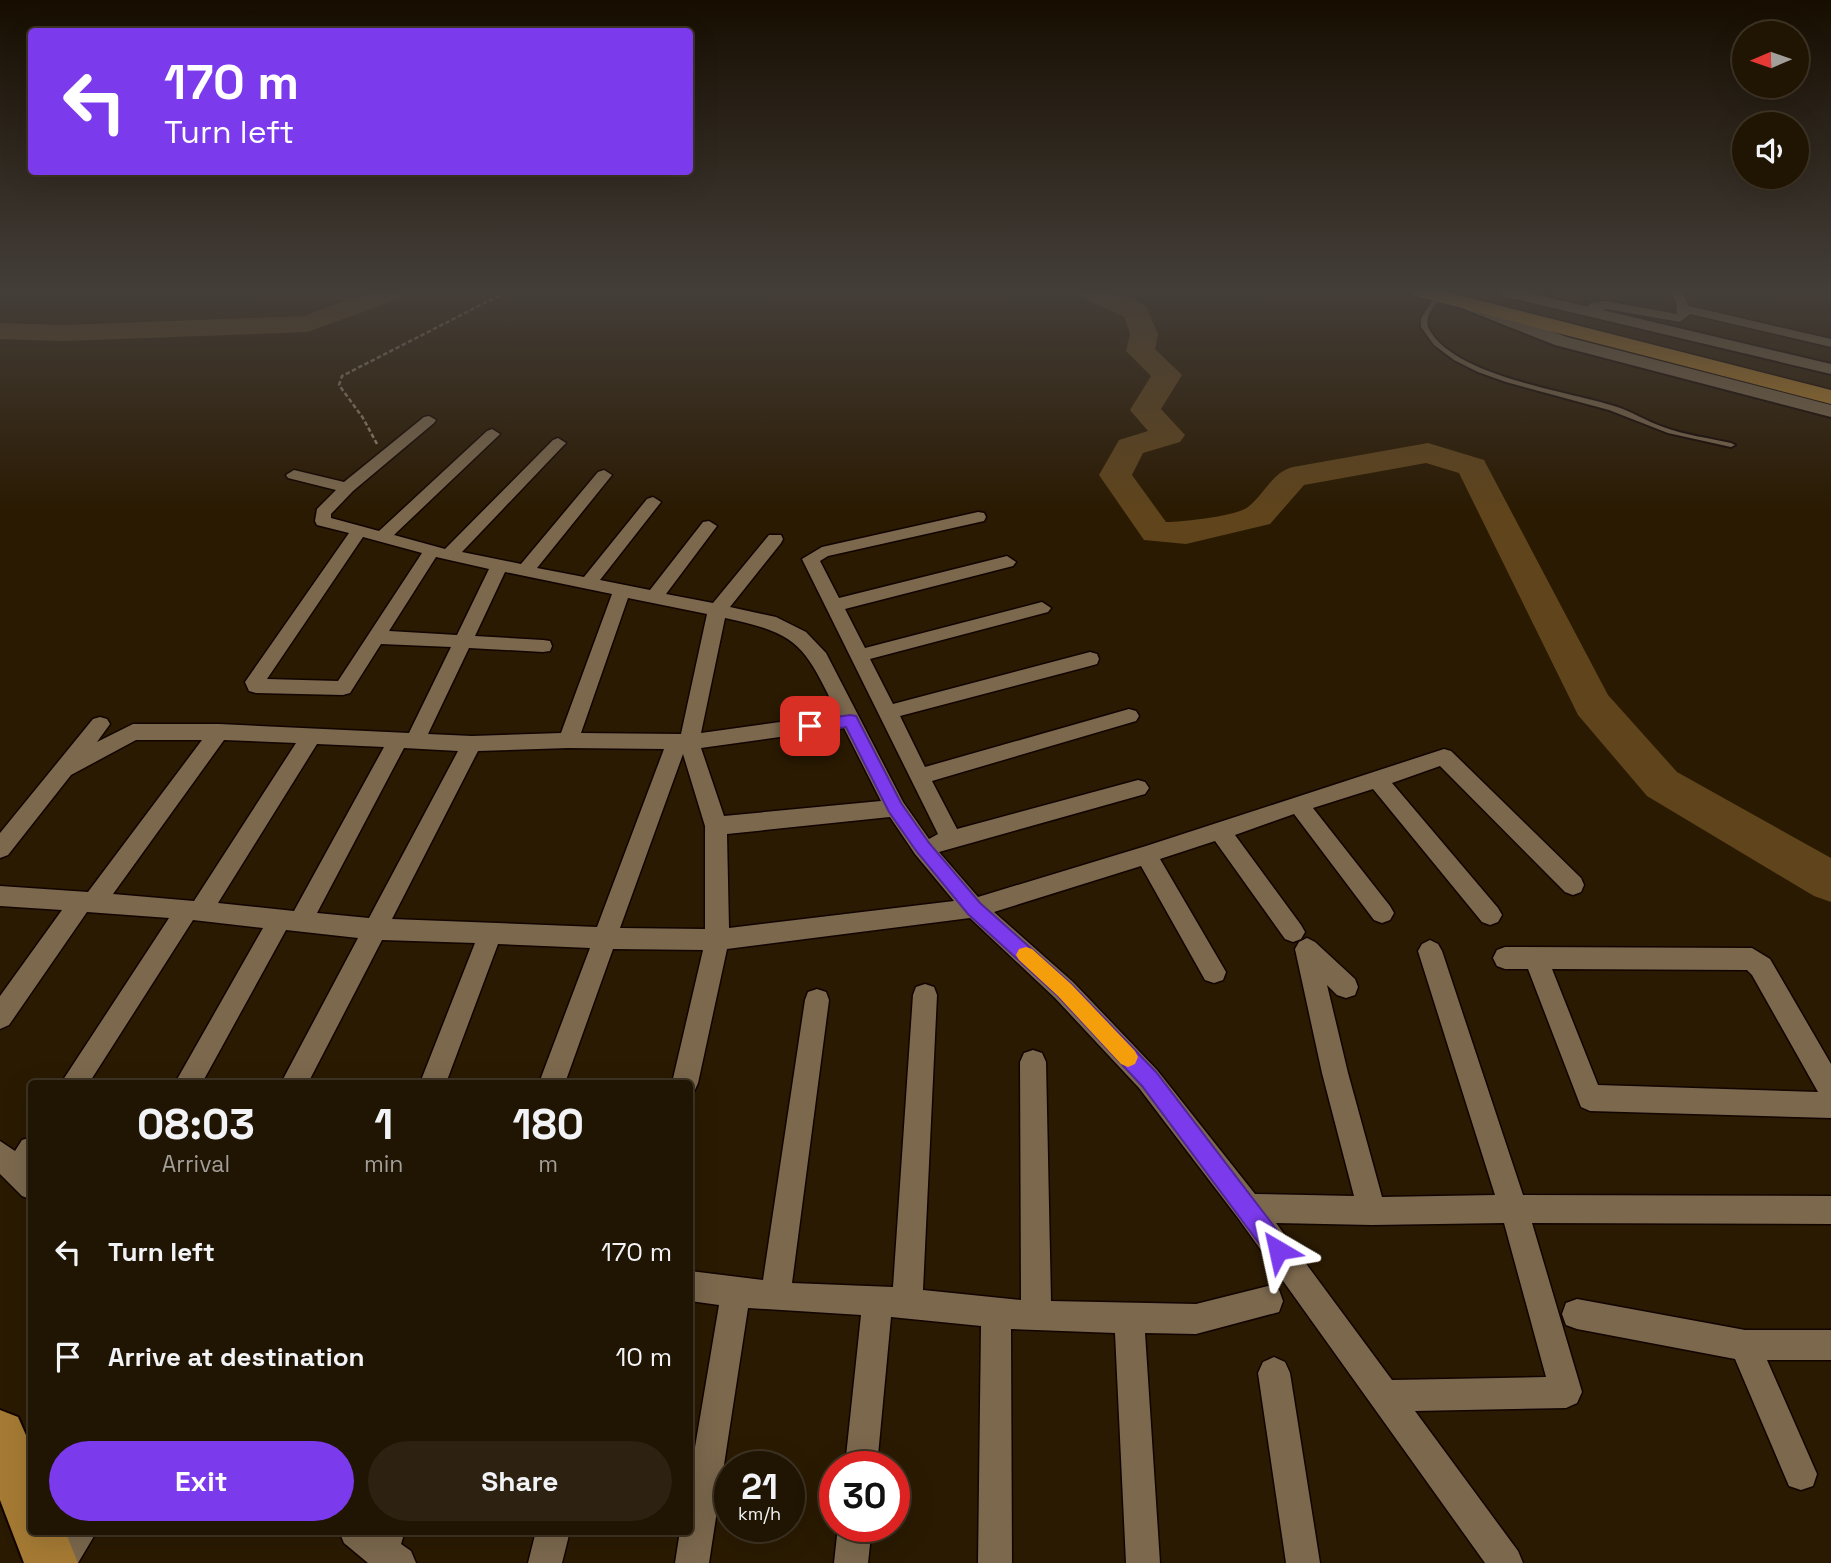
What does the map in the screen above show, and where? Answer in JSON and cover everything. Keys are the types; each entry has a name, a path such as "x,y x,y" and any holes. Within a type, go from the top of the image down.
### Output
{"highway":[{"path":"1702,364 1831,397"},
{"path":"1758,364 1831,382"}],"main road":[{"path":"0,1435 28,1504"},
{"path":"40,1535 51,1563"}],"street":[{"path":"1649,364 1831,411"},
{"path":"1811,364 1831,369"},
{"path":"429,420 347,488 321,518 323,521 440,553 770,621 799,636 819,658 895,808 923,848 974,908 1064,990 1149,1079 1248,1208 1506,1563"},
{"path":"492,434 370,535 255,685 341,689 440,553 558,443"},
{"path":"294,475 347,488"},
{"path":"525,570 604,475"},
{"path":"589,583 653,502"},
{"path":"951,839 811,559 813,555 978,517"},
{"path":"654,597 709,526"},
{"path":"553,1080 646,831 683,742 717,611 775,539"},
{"path":"835,605 1007,562"},
{"path":"190,1080 407,740 462,642 500,565"},
{"path":"569,740 622,591"},
{"path":"861,655 1042,608"},
{"path":"377,637 543,646"},
{"path":"889,712 1090,659"},
{"path":"921,776 1129,716"},
{"path":"65,769 133,732 219,732 472,744 569,740 683,742 850,720"},
{"path":"0,849 100,724"},
{"path":"0,1017 219,732"},
{"path":"76,1080 311,737"},
{"path":"683,742 716,826 717,940 686,1080"},
{"path":"296,1080 472,744"},
{"path":"0,896 193,910 375,929 717,940 974,908 1146,855 1444,757 1573,884"},
{"path":"1377,780 1490,915"},
{"path":"923,848 1138,788"},
{"path":"1298,804 1382,913"},
{"path":"716,826 895,808"},
{"path":"1220,831 1293,932"},
{"path":"1146,855 1214,972"},
{"path":"434,1080 491,932"},
{"path":"1346,986 1307,949 1335,1073 1373,1211"},
{"path":"1384,1396 1566,1392 1514,1209 1430,951"},
{"path":"1505,958 1752,959 1761,967 1829,1082"},
{"path":"1536,958 1590,1098 1831,1105"},
{"path":"864,1451 892,1303 925,995"},
{"path":"775,1297 817,1000"},
{"path":"1034,1062 1036,1316"},
{"path":"1248,1208 1373,1211 1831,1210"},
{"path":"693,1286 775,1297 892,1303 1036,1316 1196,1319 1268,1301"},
{"path":"692,1563 736,1291"},
{"path":"995,1563 996,1313"},
{"path":"1577,1314 1745,1345 1831,1345"},
{"path":"1129,1316 1143,1563"},
{"path":"1745,1345 1801,1474"},
{"path":"1274,1373 1303,1563"},
{"path":"58,1563 77,1535"},
{"path":"545,1563 552,1535"},
{"path":"851,1563 853,1542"}],"lane":[{"path":"1471,364 1501,377 1611,408 1666,430 1731,445"}],"path":[{"path":"367,364 340,378 340,385 363,418 384,457"}],"waterway":[{"path":"1155,364 1167,375 1145,410 1169,435 1130,447 1115,475 1156,532 1186,533 1258,517 1293,477 1428,453 1472,467 1592,704 1662,784 1831,882"}],"slow traffic":[{"path":"1026,955 1064,990 1128,1057"}],"route":[{"path":"810,726 850,720 895,808 923,848 974,908 1064,990 1149,1079 1278,1250"}]}
